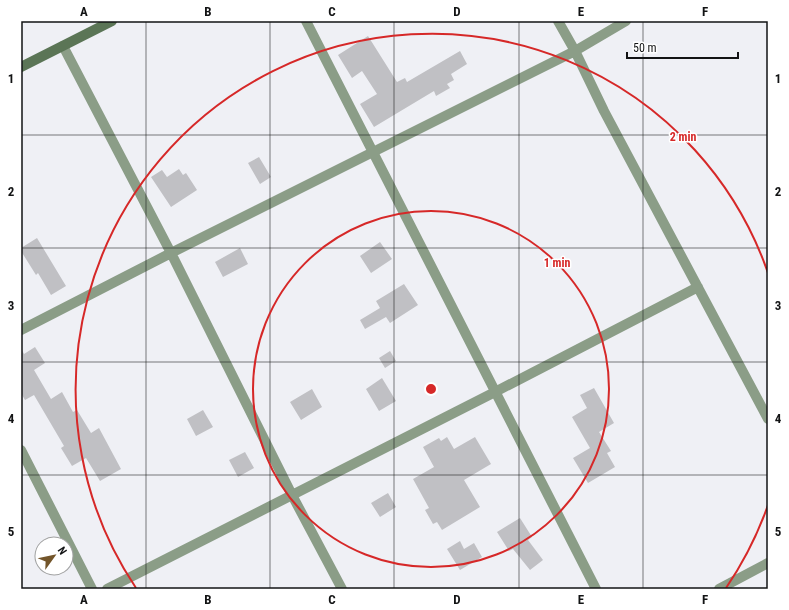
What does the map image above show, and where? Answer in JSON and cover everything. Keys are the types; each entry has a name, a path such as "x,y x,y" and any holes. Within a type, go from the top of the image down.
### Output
{"street":[{"path":"21,67 112,21"},
{"path":"306,21 596,589"},
{"path":"558,21 575,51 604,111 768,419"},
{"path":"21,330 171,253 575,51 626,21"},
{"path":"63,46 171,253 292,495 342,589"},
{"path":"107,589 698,287"},
{"path":"21,450 92,589"},
{"path":"719,589 768,563"}],"building":[{"path":"368,36 397,82 405,78 407,82 460,51 467,64 451,74 454,80 447,84 450,88 436,96 434,91 374,127 360,104 377,94 362,71 352,78 338,55"},
{"path":"259,157 271,177 260,184 248,163"},
{"path":"179,169 183,175 186,173 197,190 171,207 151,177 162,170 167,177"},
{"path":"37,238 66,286 51,295 38,273 36,275 21,251 21,248"},
{"path":"380,242 392,259 371,273 360,256"},
{"path":"240,248 248,264 223,277 215,262"},
{"path":"404,284 418,305 390,323 386,317 365,329 360,320 380,308 376,301"},
{"path":"35,347 45,363 34,370 51,399 62,392 73,412 77,410 91,433 99,428 121,469 100,481 86,458 72,466 61,448 64,446 34,395 25,400 21,393 21,348 24,354"},
{"path":"390,351 396,361 385,368 379,358"},
{"path":"382,378 396,401 379,411 366,389"},
{"path":"594,388 614,423 599,432 611,451 607,453 615,467 588,483 573,458 590,448 572,417 587,408 580,395"},
{"path":"312,389 322,407 301,420 290,402"},
{"path":"203,410 213,427 196,436 187,419"},
{"path":"447,437 454,449 475,437 491,464 464,480 480,507 442,530 437,522 433,524 425,510 429,508 413,479 434,467 423,447 439,438 441,441"},
{"path":"245,452 254,468 238,477 229,460"},
{"path":"388,493 396,507 380,517 371,503"},
{"path":"520,518 532,537 528,540 543,560 530,570 513,549 509,551 497,532"},
{"path":"460,541 464,549 474,543 482,557 460,570 447,549"}]}
